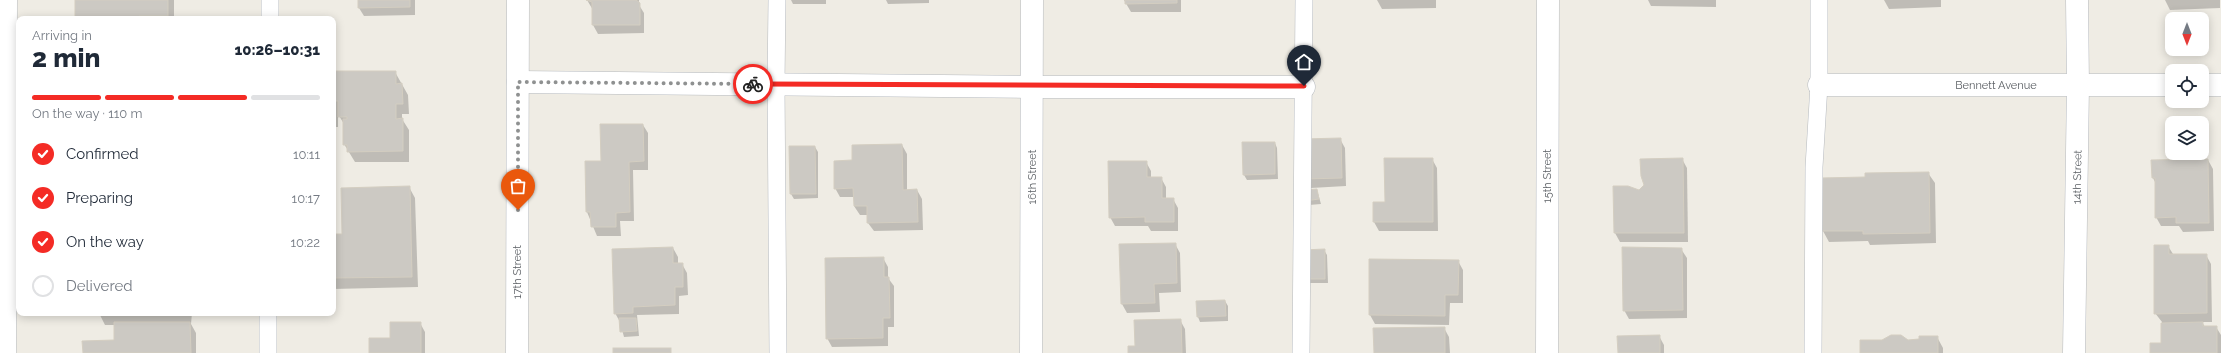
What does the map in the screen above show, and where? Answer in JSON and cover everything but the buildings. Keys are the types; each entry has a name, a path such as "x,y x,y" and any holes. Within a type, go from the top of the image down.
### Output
{"street":[{"path":"4,353 6,0"},
{"name":"17th Street","path":"517,353 518,0"},
{"name":"16th Street","path":"1031,353 1032,0"},
{"name":"15th Street","path":"1547,353 1548,0"},
{"name":"14th Street","path":"2074,353 2078,85 2077,0"},
{"path":"518,82 1032,86 1304,86"},
{"name":"Bennett Avenue","path":"1819,85 2165,85"},
{"path":"2209,85 2221,85"}],"lane":[{"path":"270,0 270,16"},
{"path":"777,0 776,84 778,353"},
{"path":"1300,353 1304,0"},
{"path":"1813,353 1814,167 1819,85 1819,0"},
{"path":"268,316 268,353"}],"way so far":[{"path":"518,210 518,82 753,84"}],"route":[{"path":"753,84 1304,86"}]}
